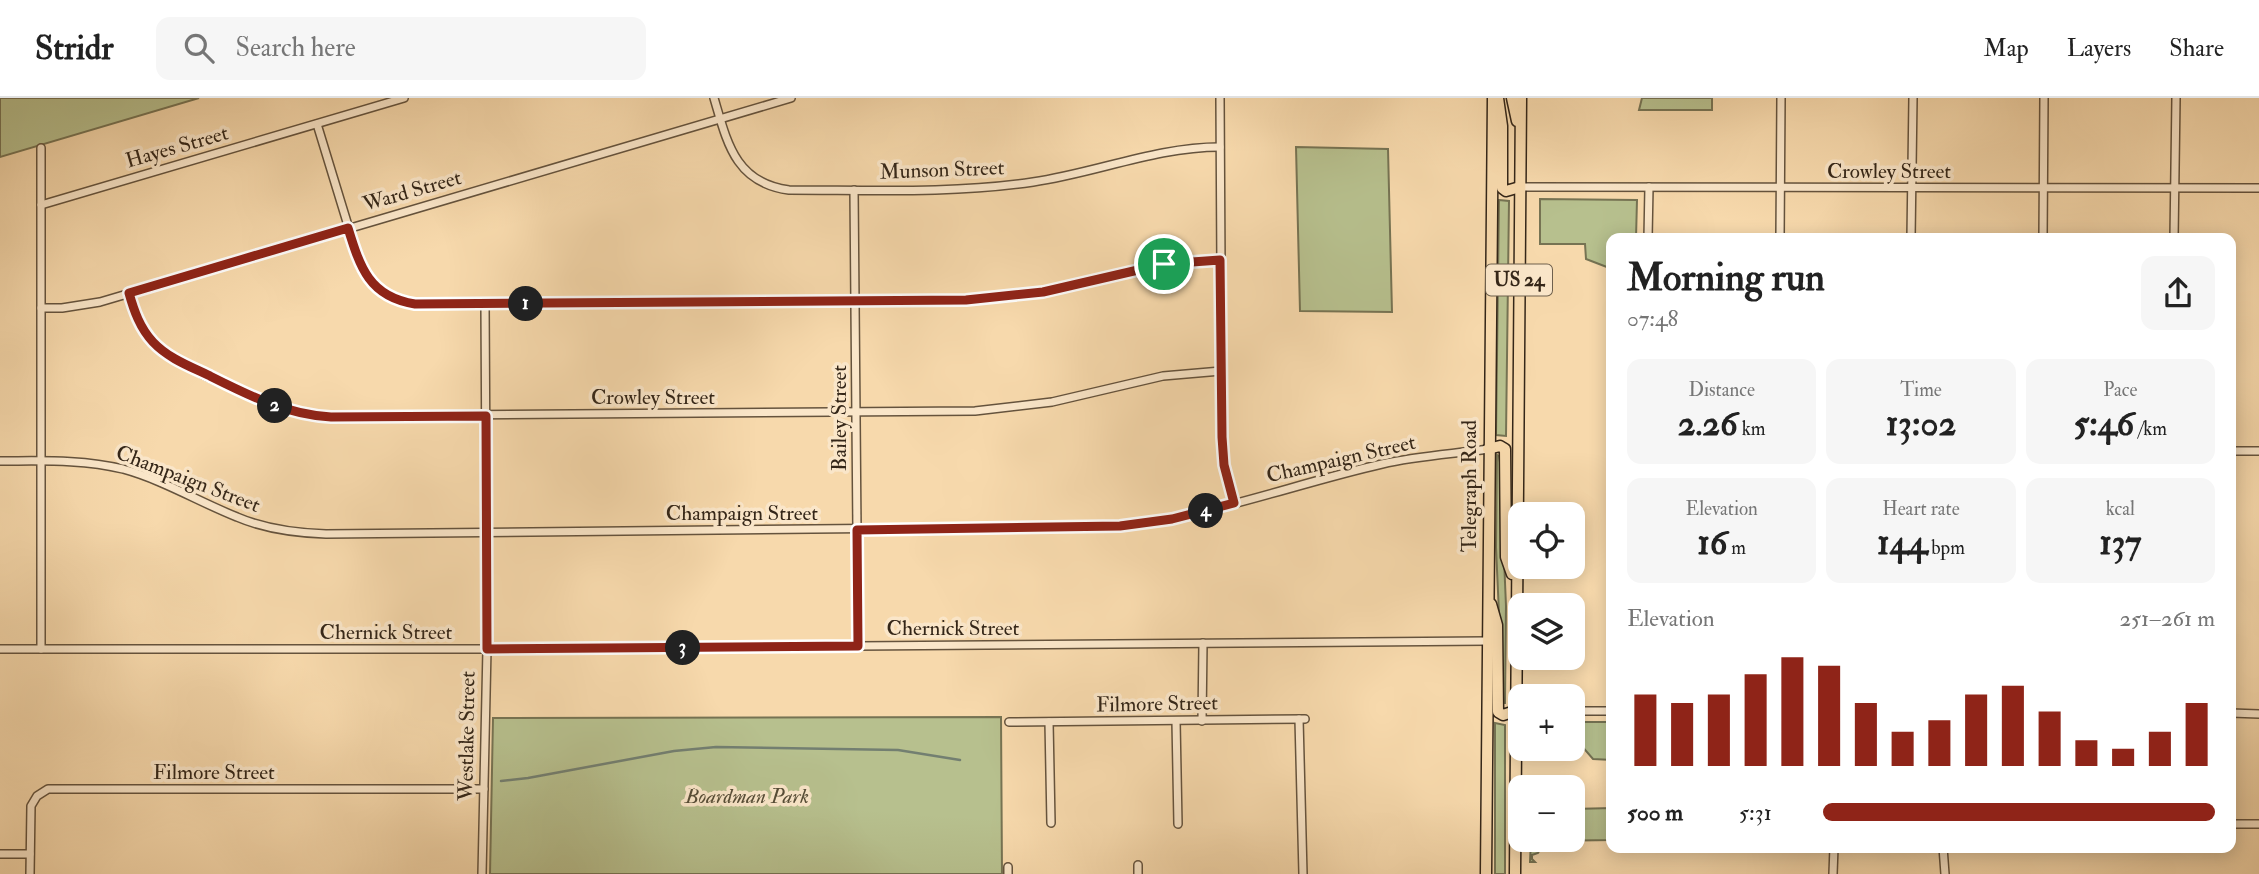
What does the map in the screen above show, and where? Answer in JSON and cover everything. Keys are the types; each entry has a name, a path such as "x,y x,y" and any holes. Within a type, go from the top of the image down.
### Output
{"main road":[{"name":"Telegraph Road","path":"1486,874 1493,98"},
{"path":"1499,98 1502,188 1506,191 1520,187"},
{"path":"1511,98 1520,130"},
{"name":"US 24","path":"1518,684 1516,583 1521,98"},
{"path":"1488,449 1500,446 1505,449 1506,557 1516,583"},
{"path":"1488,591 1497,625 1498,712 1503,715 1508,714"},
{"name":"US 24","path":"1515,874 1517,761"}],"street":[{"name":"Hayes Street","path":"41,205 404,98"},
{"name":"Munson Street","path":"714,98 726,141 735,158 747,172 762,182 789,190 1009,186 1074,175 1160,153 1220,147"},
{"name":"Ward Street","path":"41,309 83,306 791,98"},
{"path":"1220,98 1222,446 1234,503"},
{"path":"1780,233 1781,98"},
{"path":"1910,233 1913,98"},
{"path":"2043,233 2045,98"},
{"path":"2174,233 2176,98"},
{"path":"317,124 361,268 376,287 389,296 415,304 966,300 1009,297 1077,286 1164,264 1220,260"},
{"path":"41,148 41,649"},
{"name":"Crowley Street","path":"1520,187 2259,188"},
{"path":"1648,233 1649,187"},
{"name":"Bailey Street","path":"854,190 858,646"},
{"name":"Crowley Street","path":"129,293 136,317 146,333 171,357 279,407 307,415 331,417 975,411 1052,402 1163,376 1222,371"},
{"name":"Westlake Street","path":"482,874 487,649 485,304"},
{"name":"Champaign Street","path":"0,461 81,462 124,470 238,518 285,531 326,534 857,530 1120,526 1172,519 1381,464 1422,456 1488,449"},
{"path":"2236,451 2259,451"},
{"name":"Chernick Street","path":"0,649 487,649 1487,641"},
{"path":"1202,643 1202,721"},
{"path":"1585,711 1606,711"},
{"path":"2236,713 2259,714"},
{"name":"Filmore Street","path":"1009,723 1302,719 1303,874"},
{"path":"1176,721 1178,824"},
{"path":"1049,722 1051,823"},
{"name":"Filmore Street","path":"30,854 31,806 42,792 55,788 484,789"},
{"path":"2236,824 2259,824"},
{"path":"1833,874 1834,853"},
{"path":"1943,853 1945,874"},
{"path":"0,854 30,854 30,874"},
{"path":"1138,865 1138,874"}],"green space":[{"path":"0,98 199,98 0,157"},
{"path":"1642,98 1712,98 1712,110 1639,110"},
{"path":"1296,147 1388,149 1392,312 1300,311"},
{"path":"1540,199 1637,200 1636,233 1606,233 1606,267 1586,259 1585,244 1540,244"},
{"path":"1499,200 1509,201 1506,436 1496,435"},
{"path":"1497,455 1500,462 1506,606 1505,703 1496,547"},
{"name":"Boardman Park","path":"1001,717 1002,874 490,874 493,718"},
{"path":"1585,722 1606,722 1606,760 1593,759 1585,750"},
{"path":"1495,723 1505,725 1505,874 1495,874"},
{"path":"1606,808 1606,840 1585,840 1585,809"},
{"path":"1530,852 1539,852 1532,855 1535,862 1530,862"}],"waterway":[{"path":"501,781 674,751 716,747 898,750 960,760"}],"route":[{"path":"348,228 361,268 368,279 389,296 401,302 415,304 966,300 1009,297 1077,286 1164,264 1220,260 1222,437 1224,465 1234,503 1172,519 1120,526 857,530 858,646 487,649 486,416 331,417 307,415 279,407 171,357 146,333 136,317 129,293 348,228"}]}
